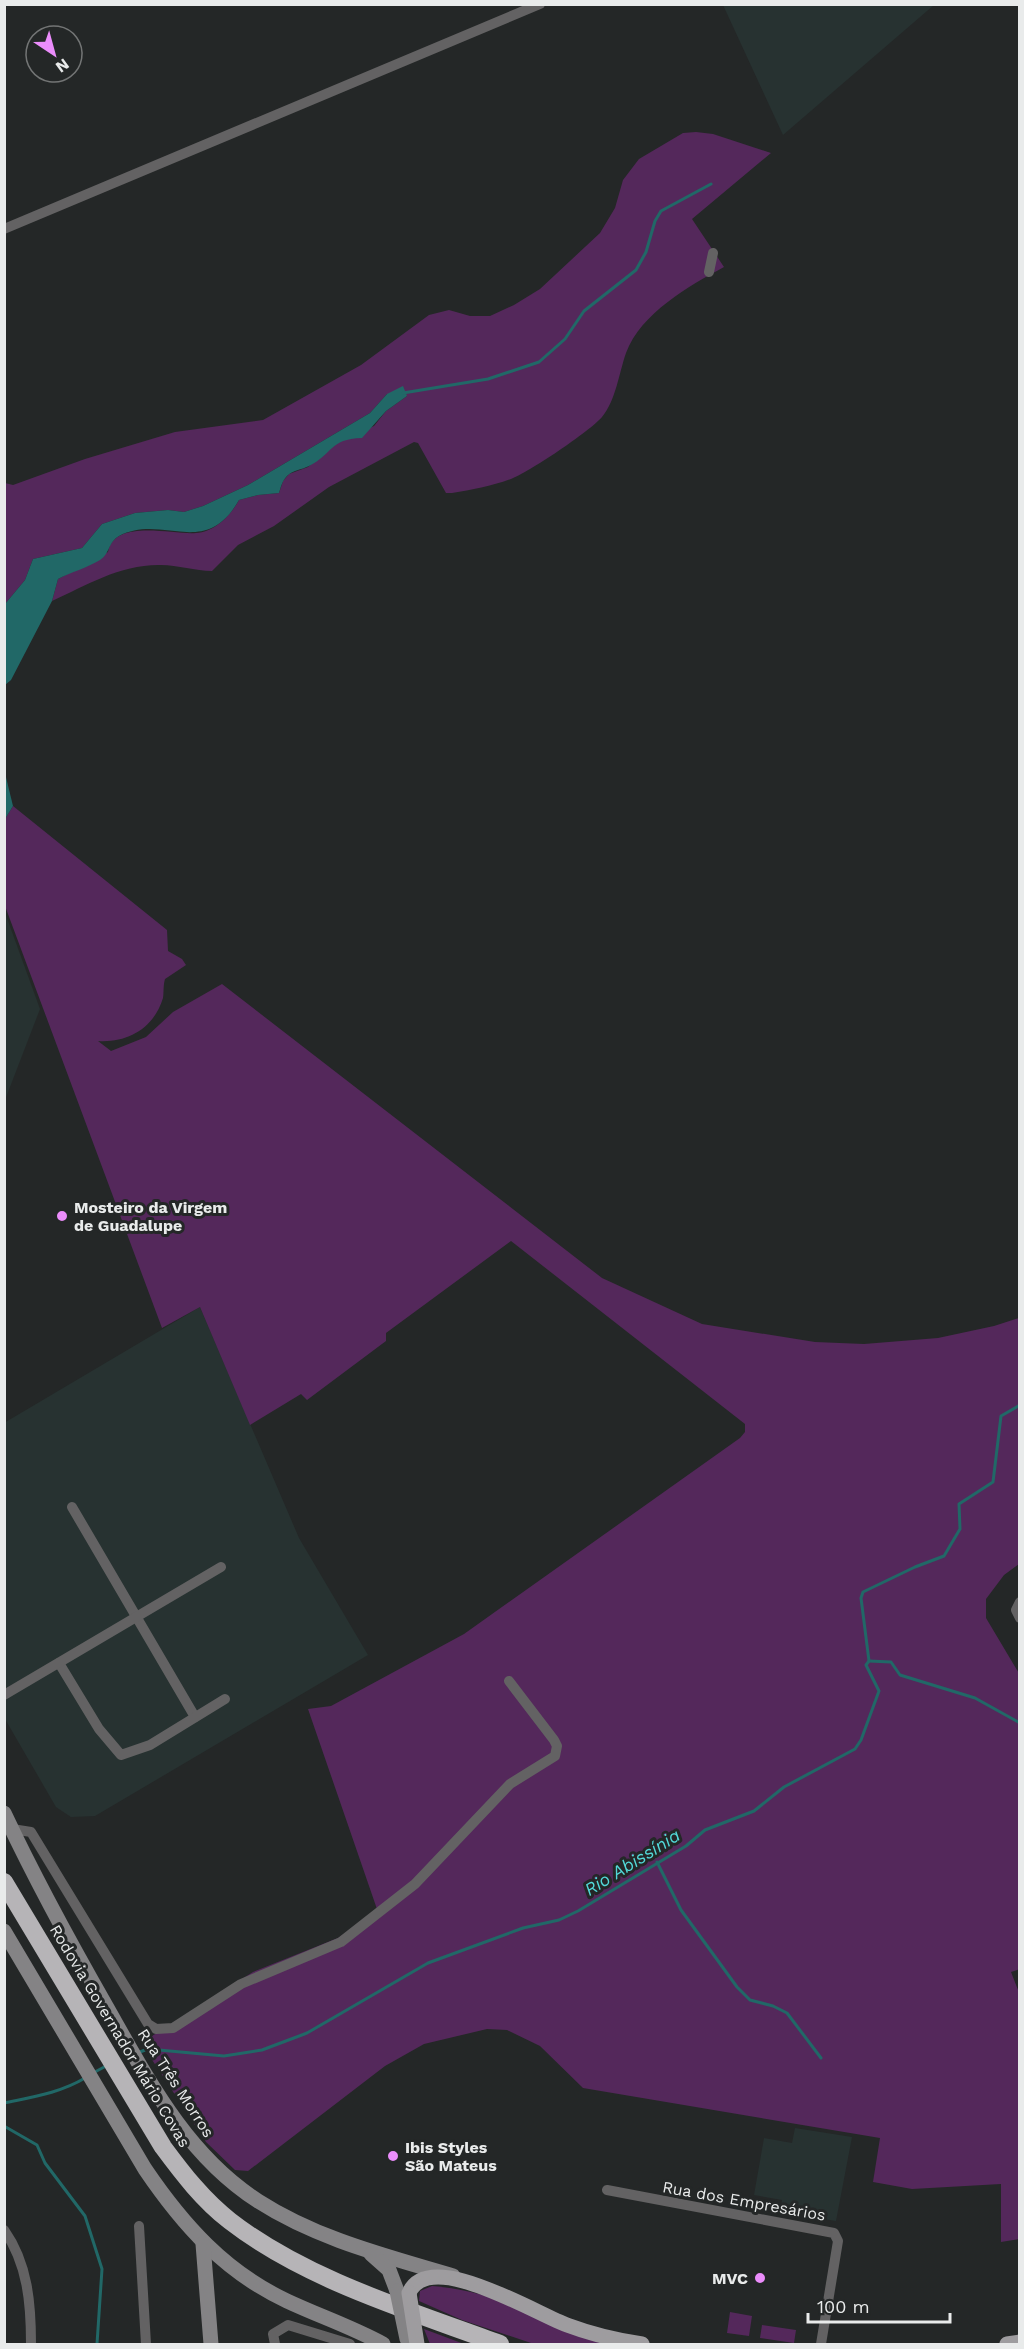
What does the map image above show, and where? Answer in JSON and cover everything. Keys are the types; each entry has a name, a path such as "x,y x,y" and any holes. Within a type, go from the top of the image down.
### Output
{"highway":[{"name":"Rodovia Governador Mário Covas","path":"4,1882 102,2049 163,2147 189,2182 210,2204 245,2232 313,2270 500,2344"}],"main road":[{"name":"Rua Três Morros","path":"4,1813 73,1949 150,2083 184,2135 227,2178 280,2214 319,2233 453,2277 598,2336 642,2344"},
{"path":"4,1931 165,2199 203,2244 228,2266 287,2301 346,2325 383,2344"},
{"path":"203,2244 211,2344"},
{"path":"362,2247 389,2270 403,2292 411,2343"},
{"path":"208,2285 228,2266"},
{"name":"Rua Três Morros","path":"403,2292 427,2278 453,2277"},
{"path":"1007,2344 1020,2342"}],"street":[{"path":"4,230 540,4"},
{"path":"709,272 713,262 713,253"},
{"path":"72,1507 195,1717"},
{"path":"4,1695 221,1567"},
{"path":"1020,1602 1017,1610 1020,1618"},
{"path":"59,1663 99,1729 121,1755 150,1744 225,1699"},
{"path":"12,1829 27,1829 34,1836 148,2024 156,2029 167,2030 180,2025 241,1984 340,1942 415,1884 510,1784 555,1756 557,1746 554,1740 509,1682"},
{"name":"Rua dos Empresários","path":"607,2190 834,2233 838,2241 821,2344"},
{"path":"140,2226 146,2344"},
{"path":"4,2230 13,2242 28,2286 31,2344"},
{"path":"275,2344 273,2334 288,2325 350,2344"}],"shaded area":[{"path":"723,5 934,5 783,135"},
{"path":"683,133 713,134 771,153 692,219 724,267 668,302 643,325 626,353 614,395 607,410 595,424 558,451 511,479 497,484 446,493 418,443 414,442 329,487 274,526 238,545 212,571 161,565 132,568 105,577 52,601 58,579 108,552 113,542 121,535 146,530 203,532 222,522 239,500 279,493 283,481 289,474 308,467 334,444 374,426 386,411 407,396 387,394 370,413 248,485 203,506 184,512 168,510 135,513 102,524 82,548 33,559 25,580 5,604 5,483 13,485 85,459 175,432 263,420 361,365 429,315 449,310 470,316 490,316 514,305 540,289 600,233 615,208 623,180 639,159"},
{"path":"13,806 167,930 168,951 182,959 186,965 165,979 159,1009 138,1032 120,1039 98,1041 111,1051 146,1037 173,1012 222,984 602,1278 702,1324 815,1342 864,1344 938,1338 1019,1318 1019,1564 1004,1575 986,1599 986,1618 1020,1675 1020,1969 1011,1972 1020,1995 1019,2239 1001,2242 1001,2184 912,2189 873,2182 880,2138 583,2088 540,2046 507,2030 487,2029 424,2044 385,2066 248,2171 235,2170 206,2142 141,2043 253,1972 338,1938 378,1912 308,1709 331,1706 464,1634 740,1438 745,1432 745,1424 511,1241 386,1333 386,1341 307,1400 301,1394 250,1425 200,1307 162,1328 5,906 5,819"},
{"path":"4,910 40,1009 5,1100 4,1100"},
{"path":"200,1307 299,1538 368,1655 95,1816 71,1817 56,1807 5,1719 4,1423"},
{"path":"795,2128 852,2137 836,2221 780,2212 782,2200 754,2195 764,2138 792,2143"},
{"path":"432,2286 478,2294 501,2301 613,2344 534,2344 462,2320 419,2301 420,2291"},
{"path":"730,2312 752,2316 749,2336 727,2333"},
{"path":"762,2325 796,2330 794,2343 760,2338"},
{"path":"424,2329 464,2344 430,2344"}],"water":[{"path":"403,386 407,396 386,411 362,438 343,441 309,466 289,474 279,493 239,500 226,518 212,528 198,532 152,529 135,530 119,536 100,560 58,579 52,601 11,680 5,685 5,604 25,580 33,559 82,548 102,524 135,513 168,510 184,512 203,506 248,485 370,413 387,394"},
{"path":"5,773 13,806 4,819"}],"waterway":[{"path":"403,393 488,379 539,362 565,339 584,311 636,270 646,252 655,221 661,211 711,184"},
{"name":"Rio Abissínia","path":"137,2053 148,2049 224,2056 262,2050 307,2033 428,1963 523,1928 559,1920 578,1911 686,1846 705,1830 754,1811 784,1787 855,1749 861,1740 879,1691 866,1665 869,1661 861,1598 863,1592 944,1556 960,1529 959,1504 993,1482 1001,1416 1020,1405"},
{"path":"869,1661 891,1662 900,1675 975,1698 1020,1723"},
{"path":"657,1862 681,1910 737,1987 750,2000 773,2006 787,2013 821,2058"},
{"name":"Rio Abissínia","path":"93,2073 106,2066"},
{"name":"Rio Abissínia","path":"4,2103 56,2091 85,2078"},
{"path":"4,2126 37,2145 45,2163 85,2216 102,2269 97,2344"}],"place":[{"name":"Mosteiro da Virgem de Guadalupe","path":"62,1216"},
{"name":"Ibis Styles São Mateus","path":"393,2156"},
{"name":"MVC","path":"760,2278"}]}
